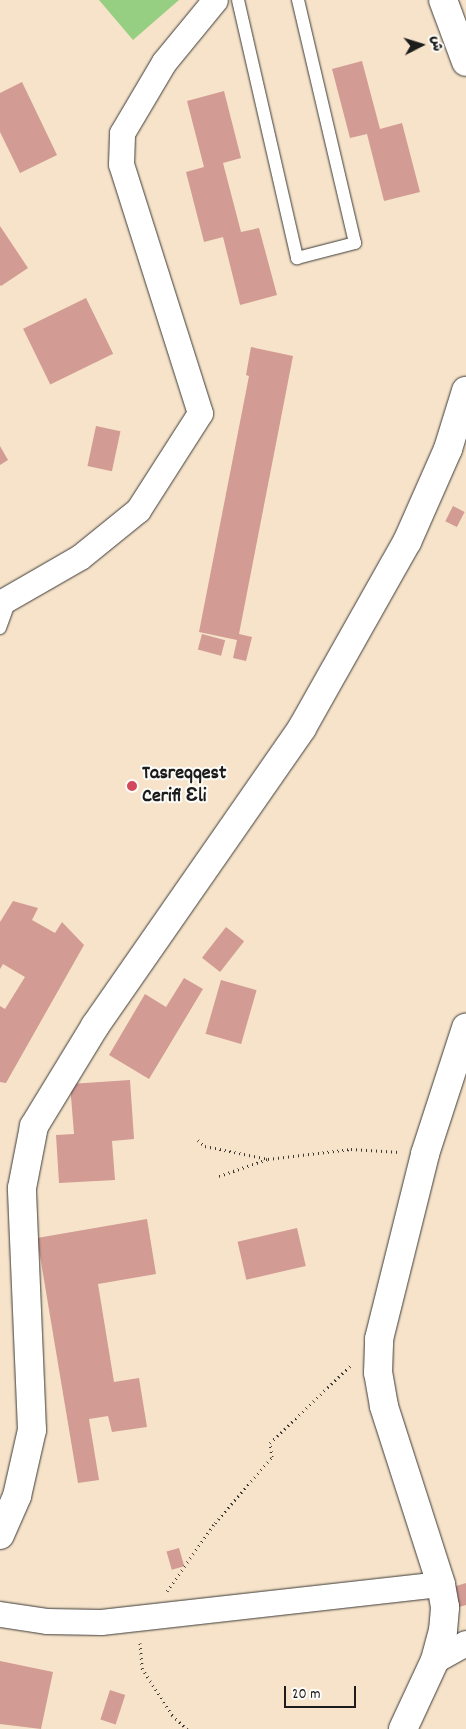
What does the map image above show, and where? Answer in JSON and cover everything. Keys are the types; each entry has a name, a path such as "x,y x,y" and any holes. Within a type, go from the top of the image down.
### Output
{"main road":[{"path":"443,0 466,62"},
{"path":"0,1535 17,1496 32,1430 22,1188 34,1126 95,1026 302,728 407,542 448,449 466,391"},
{"path":"403,1729 435,1660 443,1631 442,1584 384,1406 378,1373 378,1339 426,1154 466,1028"}],"street":[{"path":"6,600 80,557 138,510 200,413 121,164 122,133 164,62 215,0"},
{"path":"0,1614 56,1621 101,1622 442,1584"},
{"path":"435,1660 466,1643"}],"lane":[{"path":"238,0 298,258 355,243 298,0"},
{"path":"0,628 6,600"}],"path":[{"path":"198,1140 204,1146 268,1159"},
{"path":"218,1176 268,1159 351,1149 426,1154"},
{"path":"188,1729 172,1715 142,1668 140,1644 151,1617 173,1579 215,1524 272,1457 270,1443 378,1339"}],"green space":[{"path":"99,0 179,0 133,40"}],"building":[{"path":"362,61 380,129 402,123 420,192 384,201 367,134 350,138 332,69"},
{"path":"22,82 57,155 20,173 0,132 0,93"},
{"path":"224,91 241,158 223,163 241,232 259,228 277,295 240,305 223,237 204,242 186,172 204,167 187,101"},
{"path":"0,226 28,268 1,286 0,285"},
{"path":"86,298 113,354 50,384 23,329"},
{"path":"251,347 293,356 239,634 252,637 246,661 233,658 237,640 199,632 249,376 246,375"},
{"path":"96,426 120,431 112,471 87,466"},
{"path":"0,446 8,460 0,465"},
{"path":"453,506 465,512 457,527 445,521"},
{"path":"202,634 225,640 221,656 198,649"},
{"path":"13,901 38,908 32,920 55,933 62,922 84,945 6,1083 0,1082 0,1006 5,1009 25,977 3,964 0,969 0,922"},
{"path":"226,927 244,941 220,972 202,958"},
{"path":"184,978 203,989 149,1079 109,1055 145,994 166,1007"},
{"path":"221,980 257,990 241,1044 206,1034"},
{"path":"130,1080 134,1139 112,1141 115,1180 59,1183 56,1135 74,1134 70,1084"},
{"path":"147,1219 156,1274 98,1284 114,1382 139,1378 147,1427 112,1432 108,1416 89,1419 99,1480 78,1483 37,1238"},
{"path":"297,1228 306,1266 246,1280 238,1242"},
{"path":"179,1548 184,1566 172,1570 167,1552"},
{"path":"466,1583 466,1605 459,1607 453,1587"},
{"path":"0,1661 53,1672 41,1729 0,1724"},
{"path":"110,1690 125,1695 116,1724 100,1719"}],"place":[{"name":"Tasreqqest Cerifi Ɛli","path":"132,786"}]}
